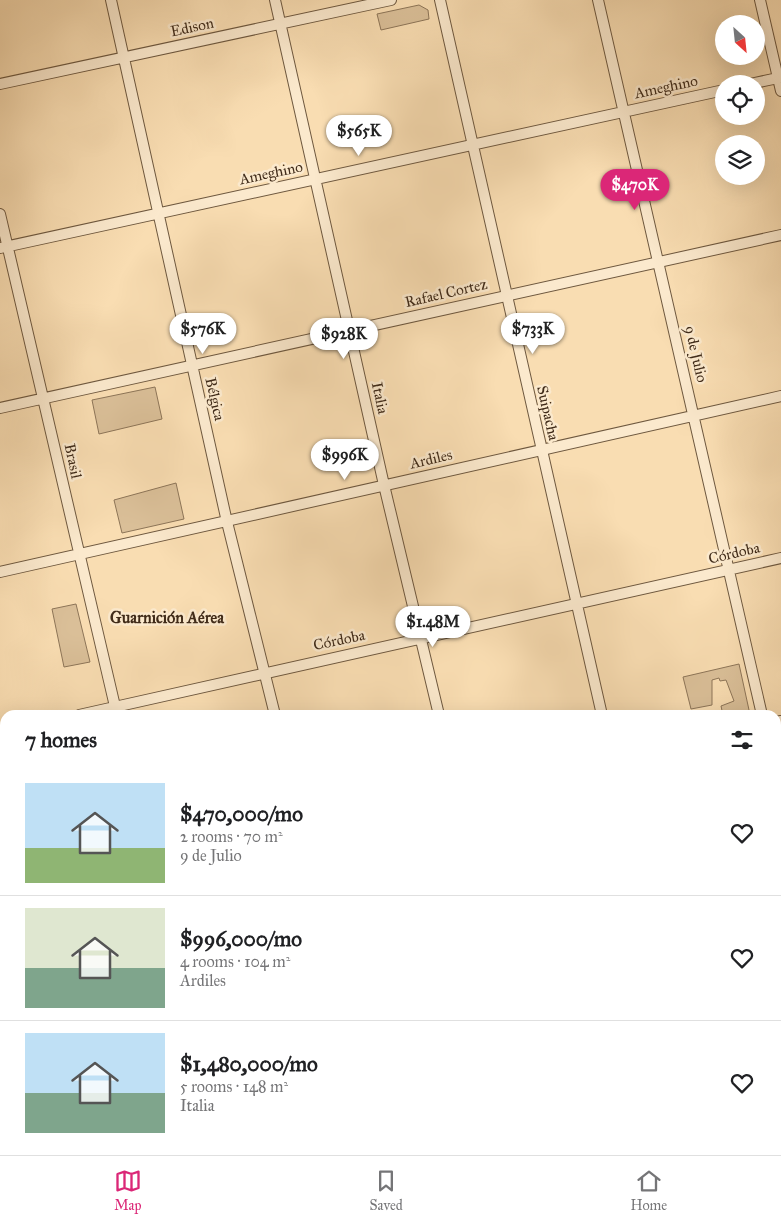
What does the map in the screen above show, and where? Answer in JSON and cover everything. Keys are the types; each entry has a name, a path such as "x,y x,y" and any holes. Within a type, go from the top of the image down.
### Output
{"street":[{"name":"Bélgica","path":"111,0 227,522 274,710"},
{"name":"Italia","path":"275,0 314,179 437,710"},
{"name":"Edison","path":"0,84 391,0"},
{"name":"Suipacha","path":"440,0 601,710"},
{"name":"9 de Julio","path":"598,0 695,416 761,710"},
{"path":"760,0 781,91"},
{"path":"765,81 778,78"},
{"name":"Ameghino","path":"4,247 715,92"},
{"name":"Brasil","path":"0,214 4,247 44,399 116,710"},
{"name":"Rafael Cortez","path":"0,408 659,260 781,235"},
{"name":"Ardiles","path":"0,572 781,396"},
{"name":"Córdoba","path":"120,710 265,672 781,558"}],"shaded area":[{"path":"419,5 428,10 429,19 381,30 377,14"},
{"path":"155,387 162,419 99,434 92,400"},
{"path":"176,483 184,519 122,533 114,500"},
{"path":"76,604 90,662 64,667 52,609"},
{"path":"739,664 749,710 722,710 721,706 734,701 726,680 720,681 719,678 712,680 712,705 691,709 683,677"}],"district":[{"name":"Guarnición Aérea","path":"167,617"}]}
